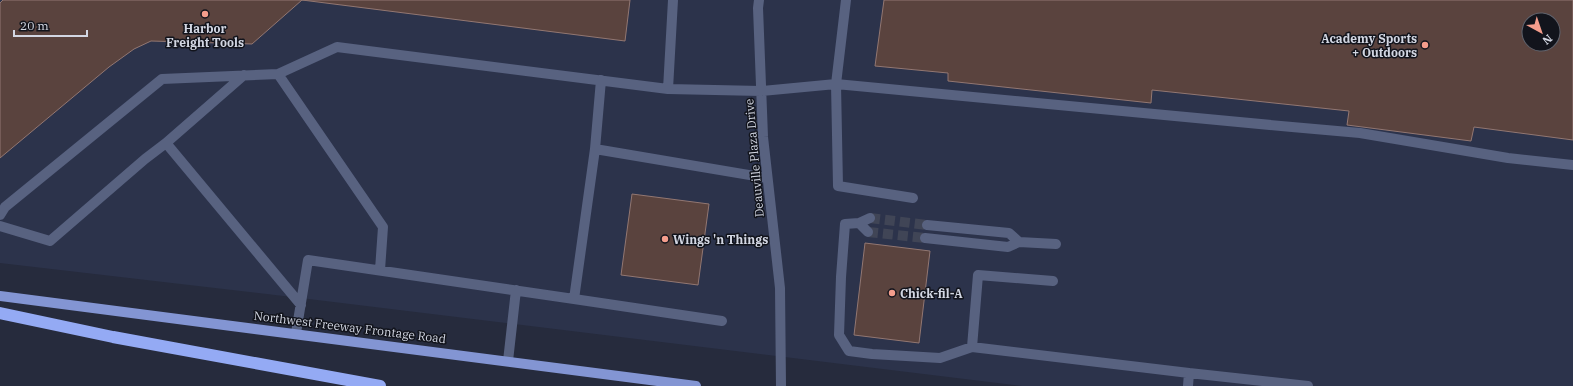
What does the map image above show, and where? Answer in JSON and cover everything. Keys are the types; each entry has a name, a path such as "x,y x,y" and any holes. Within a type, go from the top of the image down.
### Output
{"highway":[{"path":"0,313 113,338 380,386"}],"main road":[{"name":"Northwest Freeway Frontage Road","path":"0,296 296,333 696,386"}],"street":[{"path":"668,89 673,0"},
{"name":"Deauville Plaza Drive","path":"759,0 758,8 763,137 780,288 781,386"},
{"path":"846,0 836,84 838,186 913,198"},
{"path":"0,215 5,207 162,79 278,74 337,47 668,89 761,91 836,84 1360,133 1508,158 1573,165"},
{"path":"278,74 383,227 380,270"},
{"path":"0,226 50,241 244,76"},
{"path":"574,299 595,149 601,80"},
{"path":"166,143 301,305"},
{"path":"595,149 767,178"},
{"path":"870,218 859,223 845,224 839,335 849,351 872,354 940,358 972,347 1308,386"},
{"path":"859,223 868,232"},
{"path":"927,225 1009,233 1019,242"},
{"path":"925,238 1008,247 1019,242 1056,244"},
{"path":"296,333 308,260 722,321"},
{"path":"972,347 978,275 1053,281"},
{"path":"508,361 516,290"},
{"path":"1188,386 1189,373"}],"shaded area":[{"path":"0,0 1573,0 1573,386 1022,386 0,263"}],"building":[{"path":"3,0 302,0 252,44 151,41 134,49 109,67 0,158 0,3"},
{"path":"302,0 630,0 625,41"},
{"path":"884,0 1573,0 1573,140 1474,127 1471,141 1347,125 1349,111 1152,90 1151,103 948,81 948,73 875,66"},
{"name":"Wings 'n Things","path":"632,194 709,204 698,285 621,275"},
{"name":"Chick-fil-A","path":"865,243 930,251 919,343 854,335"}],"tunnel":[{"path":"870,218 927,225"},
{"path":"868,232 925,238"}],"place":[{"name":"Harbor Freight Tools","path":"205,14"},
{"name":"Academy Sports + Outdoors","path":"1425,45"},
{"name":"Wings 'n Things","path":"665,239"},
{"name":"Chick-fil-A","path":"892,293"}]}
